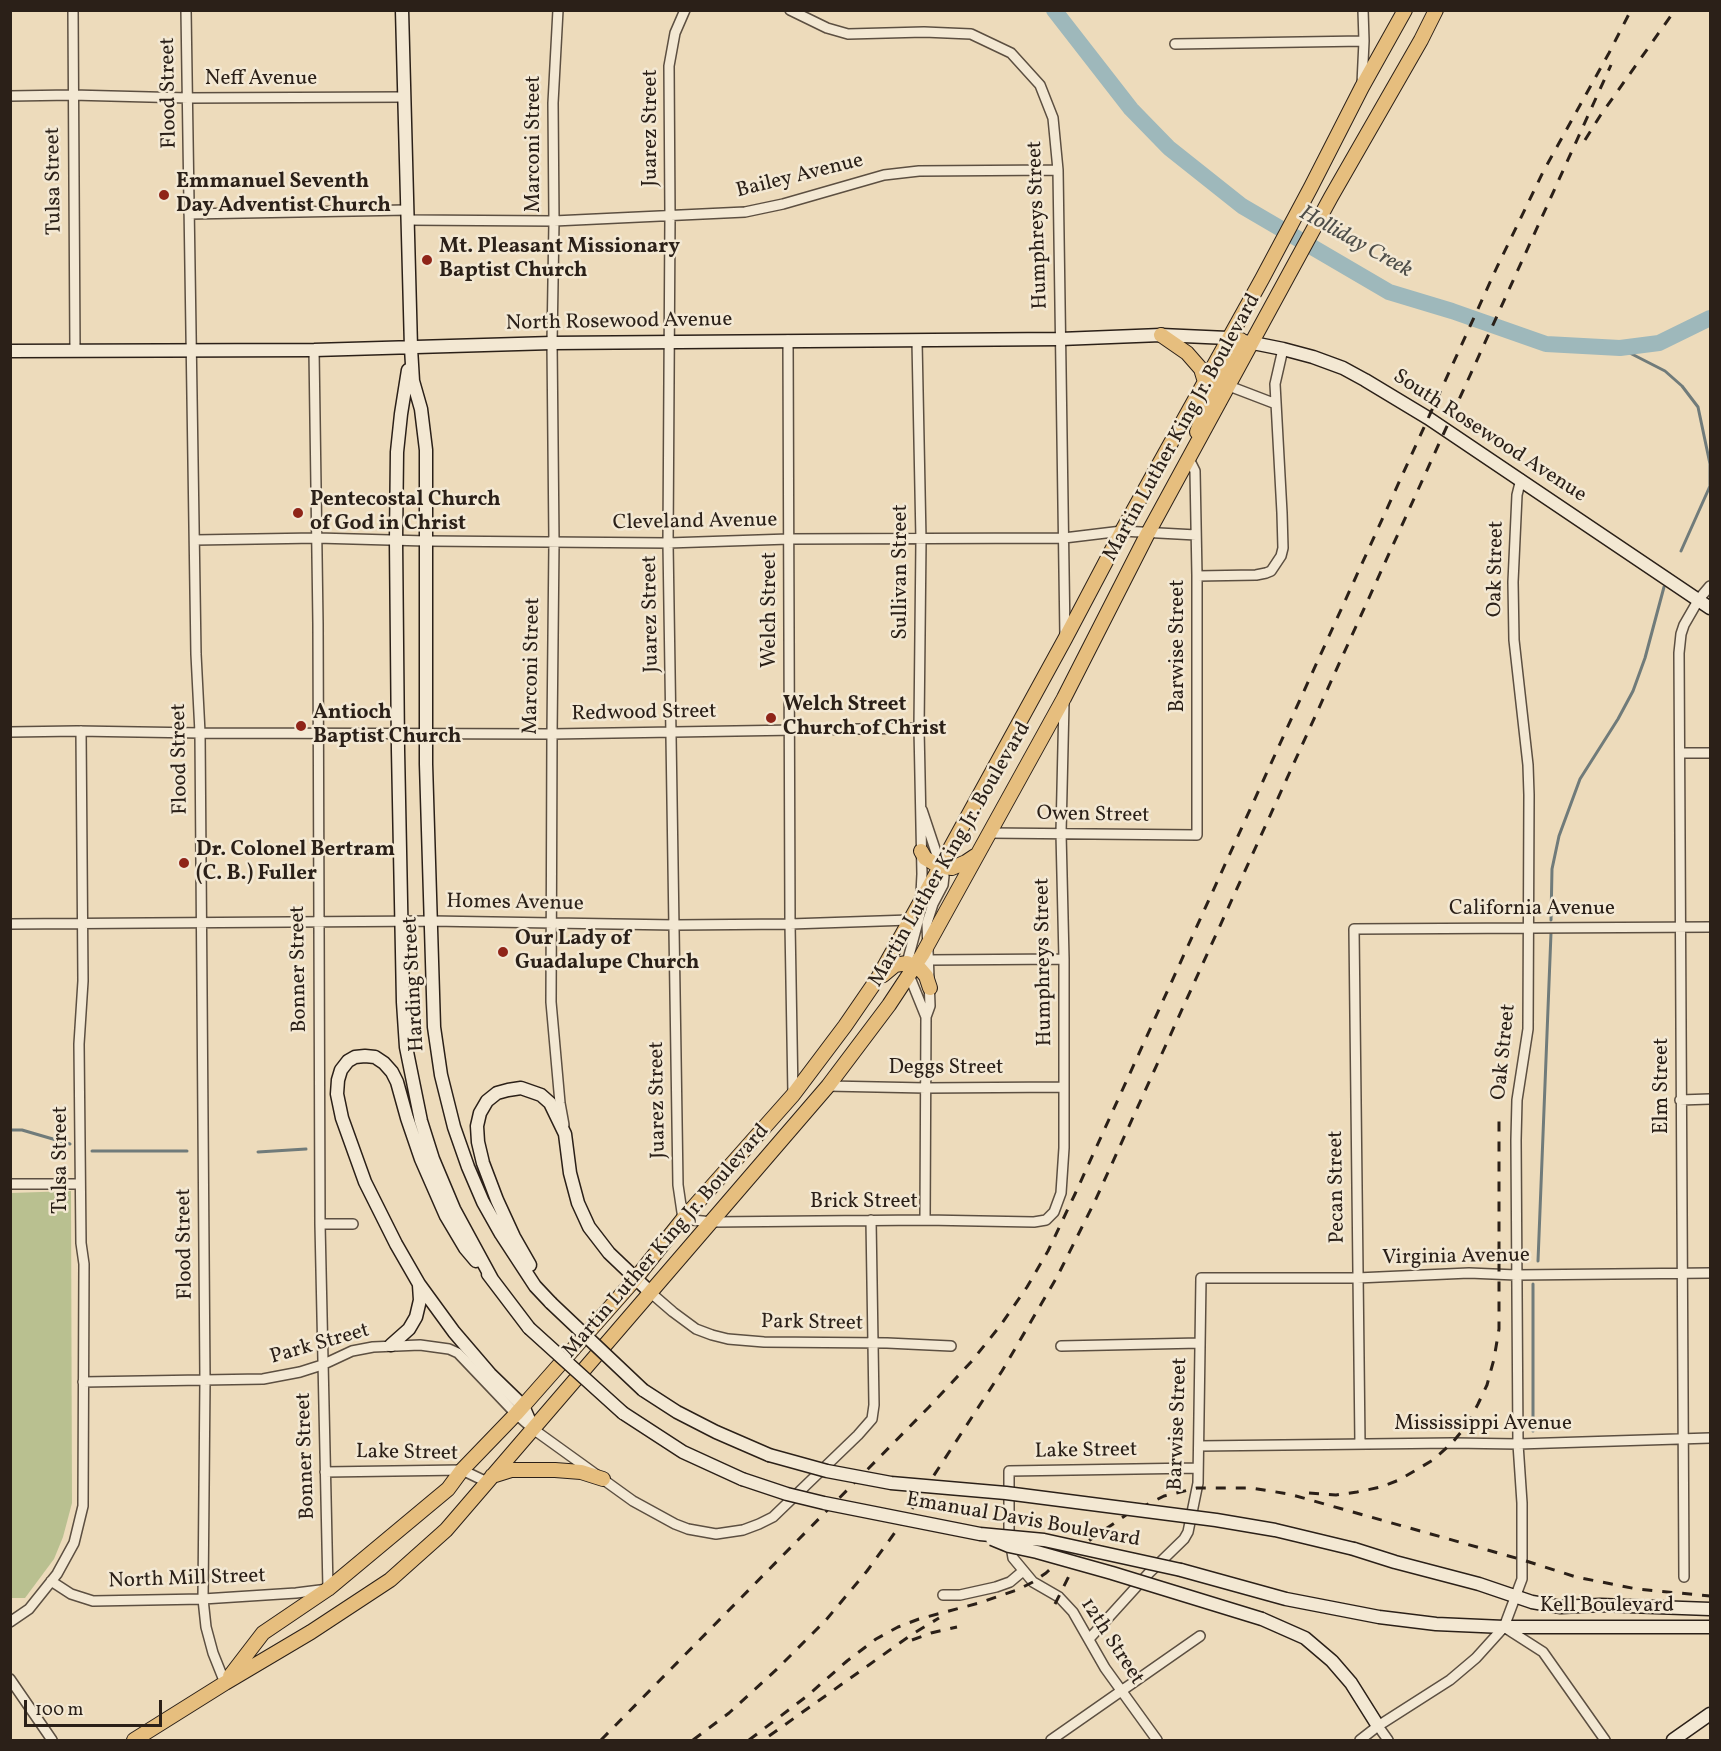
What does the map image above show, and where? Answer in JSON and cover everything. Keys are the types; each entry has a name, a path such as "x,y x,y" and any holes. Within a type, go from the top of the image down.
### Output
{"main road":[{"name":"Harding Street","path":"402,10 411,348 413,381 421,409 426,450 426,733 434,1027 441,1075 454,1127 468,1167 492,1218 519,1263 535,1286 551,1303"},
{"name":"Martin Luther King Jr. Boulevard","path":"134,1740 311,1632 390,1580 447,1530 828,1086 889,1005 910,968 928,943 1064,698 1148,533 1229,386 1241,340 1262,279 1362,87 1405,10"},
{"name":"Martin Luther King Jr. Boulevard","path":"225,1683 263,1633 328,1589 448,1489 462,1470 519,1410 636,1278 683,1219 793,1095 845,1026 878,978 1205,382 1284,287 1331,197 1436,10"},
{"name":"North Rosewood Avenue","path":"10,351 314,350 552,343 917,341 1161,335 1241,340"},
{"path":"1161,335 1187,353 1201,369 1205,382"},
{"name":"South Rosewood Avenue","path":"1241,340 1283,349 1333,365 1365,380 1521,479 1710,608"},
{"path":"1191,455 1201,419 1241,340"},
{"name":"Harding Street","path":"411,348 400,414 397,452 396,540 403,1002 406,1047 421,1121 433,1159 454,1209 492,1279"},
{"path":"921,851 925,858 940,867 952,868 978,853"},
{"path":"878,978 895,965 920,969 926,976 930,988"},
{"path":"492,1279 465,1248 446,1216 421,1159 392,1072 375,1057 355,1057 348,1061 341,1070 338,1080 337,1094 342,1118 365,1182 396,1244 419,1284 454,1332 533,1429"},
{"path":"551,1303 514,1237 497,1200 478,1142 477,1126 480,1113 488,1101 497,1094 520,1088 541,1095 550,1102 565,1134"},
{"name":"Marconi Street","path":"565,1134 570,1173 578,1203 589,1227 609,1253 651,1293"},
{"name":"Emanual Davis Boulevard","path":"492,1279 529,1328 623,1413 683,1452 742,1479 824,1503 980,1534 1044,1540 1181,1570 1286,1599 1379,1617 1436,1624 1504,1627"},
{"path":"391,1345 409,1329 416,1317 420,1300 419,1284"},
{"name":"Emanual Davis Boulevard","path":"551,1303 643,1390 677,1412 769,1455 827,1471 891,1483 1006,1493 1216,1520 1275,1530 1354,1549 1515,1596"},
{"path":"490,1479 511,1470 581,1472 603,1479"},
{"path":"980,1534 1009,1546 1262,1619 1305,1638 1332,1661 1351,1683 1378,1726"},
{"name":"Kell Boulevard","path":"1515,1596 1532,1602 1561,1607 1600,1605 1710,1609"},
{"name":"Kell Boulevard","path":"1504,1627 1710,1627"},
{"path":"1673,1740 1710,1714"}],"street":[{"name":"Tulsa Street","path":"73,10 75,351"},
{"name":"Flood Street","path":"186,10 196,654 200,733 205,1380 203,1599 206,1627 225,1683"},
{"name":"Marconi Street","path":"558,10 553,103 554,542 551,1002 565,1134"},
{"name":"Juarez Street","path":"683,1219 678,1185 671,731 669,66 675,33 685,10"},
{"name":"Humphreys Street","path":"790,10 827,28 848,34 924,32 971,34 1011,53 1040,86 1045,96 1053,118 1058,170 1065,639"},
{"path":"1362,87 1363,10"},
{"path":"1175,44 1364,41"},
{"name":"Neff Avenue","path":"10,96 404,97"},
{"name":"Bailey Avenue","path":"189,213 407,215 554,221 670,216 746,212 783,204 884,175 919,171 1058,170"},
{"name":"Welch Street","path":"788,340 790,924 793,1095"},
{"name":"Sullivan Street","path":"917,341 921,540 919,728 921,900 916,932 910,951 910,968 926,1017 925,1220"},
{"path":"1197,576 1256,575 1270,572 1281,556 1275,384 1283,349"},
{"name":"Bonner Street","path":"314,350 320,1224 328,1589"},
{"path":"1229,386 1276,404"},
{"name":"Barwise Street","path":"1191,455 1195,471 1197,576 1197,835"},
{"name":"Oak Street","path":"1504,1627 1522,1579 1523,1560 1518,1444 1516,1122 1517,1100 1528,1029 1528,765 1514,640 1513,582 1517,495 1521,479"},
{"name":"Cleveland Avenue","path":"195,540 317,538 669,543 789,539 1064,538 1122,531 1196,534"},
{"name":"Elm Street","path":"1683,1577 1679,653 1684,625 1699,599 1710,586"},
{"name":"Humphreys Street","path":"1046,1220 1054,1212 1063,1181 1064,959 1061,833 1064,698"},
{"name":"Redwood Street","path":"10,732 552,734 919,728"},
{"name":"Tulsa Street","path":"10,1622 28,1608 51,1581 66,1558 74,1543 83,1506 84,1275 81,1243 80,1044 83,981 81,731"},
{"path":"1680,753 1710,753"},
{"name":"Sullivan Street","path":"920,804 934,840 944,876 943,885 933,904 927,923 930,1006 926,1017"},
{"name":"Owen Street","path":"989,833 1197,835"},
{"name":"Homes Avenue","path":"10,924 431,921 675,925 910,920"},
{"name":"California Avenue","path":"1354,929 1710,927"},
{"name":"Pecan Street","path":"1354,929 1360,1444"},
{"path":"929,960 1064,959"},
{"name":"Deggs Street","path":"828,1086 1064,1087"},
{"path":"1680,1100 1710,1099"},
{"path":"10,1184 81,1184"},
{"name":"Brick Street","path":"683,1219 712,1222 871,1220 1034,1222 1046,1220"},
{"path":"533,1429 633,1501 688,1529 716,1534 743,1530 773,1517 858,1435 867,1425 874,1411 871,1220"},
{"path":"320,1224 353,1224"},
{"name":"Virginia Avenue","path":"1202,1278 1357,1278 1440,1273 1710,1274"},
{"name":"Barwise Street","path":"1089,1639 1148,1574 1184,1539 1188,1532 1198,1483 1202,1278"},
{"name":"Park Street","path":"651,1293 696,1329 728,1339 764,1342 951,1346"},
{"path":"1061,1346 1200,1343"},
{"name":"Park Street","path":"83,1382 274,1378 322,1365 352,1351 391,1345 437,1346 449,1348 458,1353 519,1410"},
{"name":"Mississippi Avenue","path":"1198,1446 1518,1444 1710,1438"},
{"name":"Lake Street","path":"1010,1471 1198,1468"},
{"name":"Lake Street","path":"325,1472 462,1470 490,1479"},
{"name":"12th Street","path":"1010,1471 1009,1534 1013,1558 1033,1582 1059,1597 1073,1612 1104,1668 1157,1740"},
{"path":"943,1595 960,1595 996,1587 1010,1582 1023,1571"},
{"name":"North Mill Street","path":"51,1581 71,1594 93,1601 203,1599 328,1589"},
{"path":"1360,1740 1450,1680 1476,1658 1504,1627 1543,1652 1605,1740"},
{"path":"1052,1740 1200,1636"},
{"path":"10,1678 52,1740"},
{"path":"1378,1726 1388,1740"}],"green space":[{"path":"71,1191 72,1503 63,1537 54,1559 25,1598 11,1598 11,1193"}],"waterway":[{"name":"Holliday Creek","path":"1054,10 1131,109 1169,148 1242,206 1389,292 1546,344 1620,348 1659,343 1710,318"},
{"path":"1620,348 1665,371 1682,386 1698,407 1710,464 1710,486 1681,551"},
{"path":"1551,920 1552,869 1559,836 1580,779 1633,691 1645,658 1664,587"},
{"path":"1538,1261 1551,933"},
{"path":"10,1130 22,1130 70,1144"},
{"path":"258,1152 306,1149"},
{"path":"92,1151 187,1151"},
{"path":"1533,1284 1533,1431"}],"railway":[{"path":"601,1740 929,1407 971,1362 1027,1287 1048,1251 1075,1194 1497,267 1543,172 1631,10"},
{"path":"1585,140 1675,10"},
{"path":"693,1740 729,1713 777,1669 826,1620 867,1571 912,1509 1002,1371 1057,1277 1095,1201 1611,65"},
{"path":"1309,1493 1336,1495 1357,1492 1399,1480 1433,1460 1452,1443 1467,1425 1478,1404 1487,1385 1499,1329 1499,1115"},
{"path":"749,1740 876,1639 919,1619 1017,1590 1033,1582 1126,1515 1164,1496 1197,1488 1251,1488 1289,1494 1576,1577 1637,1589 1710,1596"},
{"path":"1055,1604 1074,1566 1091,1545"},
{"path":"769,1736 911,1635 939,1618"},
{"path":"912,1640 957,1627"}],"place":[{"name":"Emmanuel Seventh Day Adventist Church","path":"164,195"},
{"name":"Mt. Pleasant Missionary Baptist Church","path":"427,260"},
{"name":"Pentecostal Church of God in Christ","path":"298,513"},
{"name":"Welch Street Church of Christ","path":"771,718"},
{"name":"Antioch Baptist Church","path":"301,726"},
{"name":"Dr. Colonel Bertram (C. B.) Fuller","path":"184,863"},
{"name":"Our Lady of Guadalupe Church","path":"503,952"}]}
